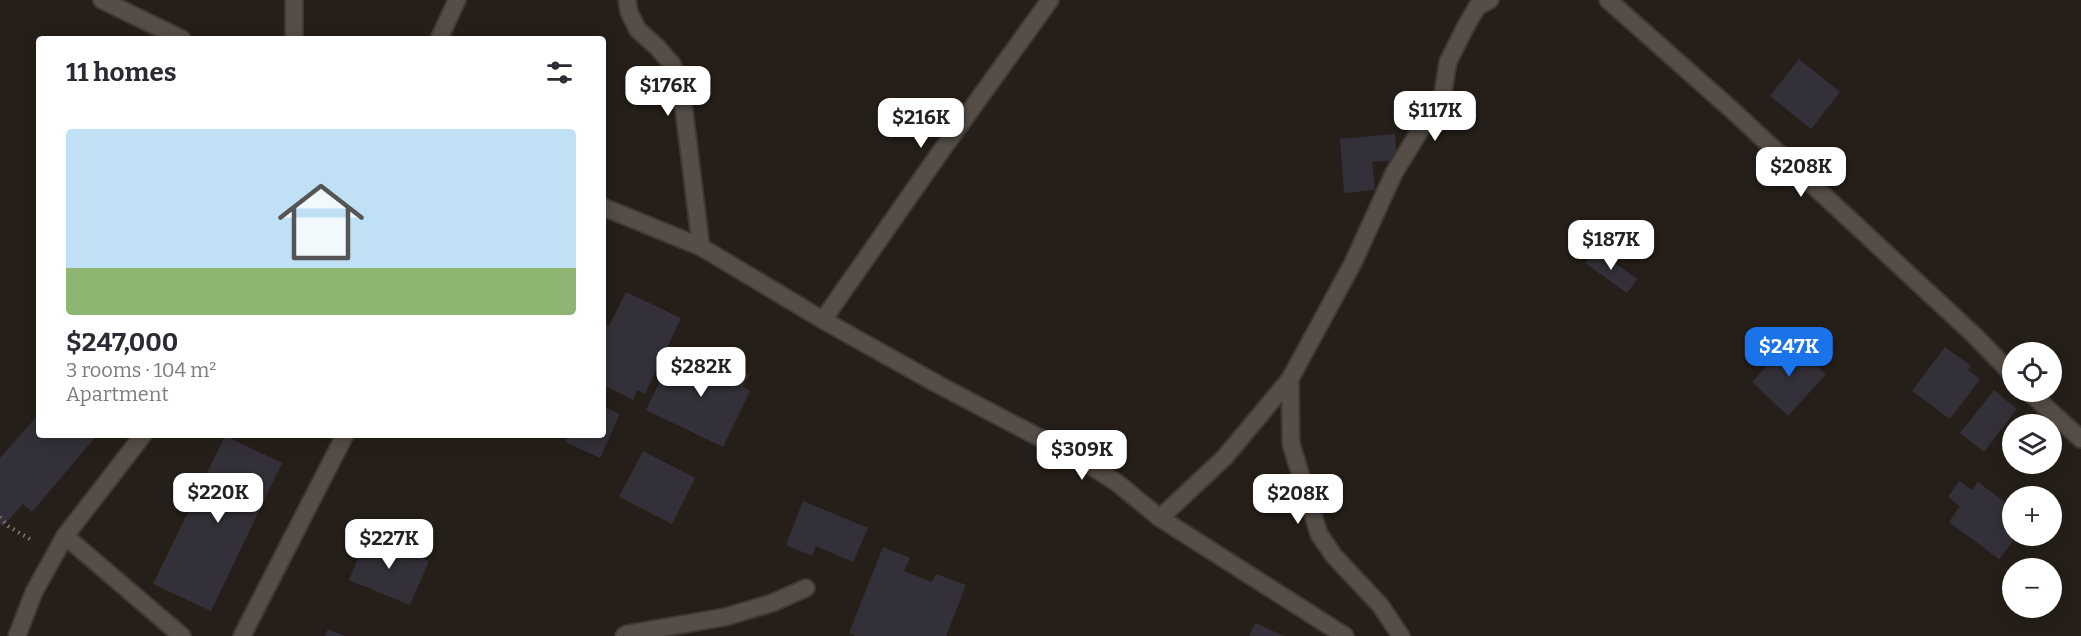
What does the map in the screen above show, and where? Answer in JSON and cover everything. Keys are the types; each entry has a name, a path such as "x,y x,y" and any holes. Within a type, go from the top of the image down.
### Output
{"street":[{"path":"102,0 176,36"},
{"path":"294,0 294,36"},
{"path":"440,36 457,0"},
{"path":"627,0 629,12 638,30 672,64 681,86 701,247"},
{"path":"823,320 1050,0"},
{"path":"1160,518 1225,457 1290,380 1353,263 1394,173 1443,93 1448,62 1466,26 1477,7 1490,0"},
{"path":"1608,0 1732,110 1973,334 2002,364"},
{"path":"606,208 701,247 823,320 1080,459 1116,482 1160,518 1345,636"},
{"path":"1290,380 1291,444 1319,534 1334,556 1380,604 1401,636"},
{"path":"2040,402 2081,439"},
{"path":"17,636 34,592 64,536 141,438"},
{"path":"242,636 343,438"},
{"path":"64,536 182,636"},
{"path":"624,636 627,633 736,614 772,603 806,588"}],"path":[{"path":"0,517 8,526 54,555"}],"building":[{"path":"1799,59 1840,92 1811,129 1770,96"},
{"path":"1395,134 1397,160 1372,162 1375,190 1344,193 1340,139"},
{"path":"1595,249 1637,279 1627,293 1585,263"},
{"path":"626,292 681,318 645,394 637,390 633,400 606,386 606,324 609,326"},
{"path":"1789,341 1826,374 1788,416 1752,382"},
{"path":"1945,347 1971,366 1968,370 1980,379 1950,419 1912,391"},
{"path":"674,353 712,371 718,360 749,375 743,387 750,391 723,447 646,410"},
{"path":"1994,390 2002,397 2002,402 2009,402 2017,409 2013,414 2002,414 2002,429 1984,452 1960,433"},
{"path":"606,407 620,414 600,458 565,442 567,438 606,438"},
{"path":"36,417 36,438 94,438 32,512 23,504 3,526 0,524 0,458"},
{"path":"224,438 229,438 282,463 211,611 153,584"},
{"path":"643,451 695,478 672,524 619,497"},
{"path":"1959,481 1972,490 1978,482 2002,500 2002,546 2009,546 1999,559 1949,522 1960,506 1948,497"},
{"path":"803,501 868,528 853,562 816,546 812,556 786,545"},
{"path":"367,536 429,561 410,605 349,580"},
{"path":"883,547 910,558 904,571 932,582 936,574 966,585 946,636 857,636 849,633"},
{"path":"1255,623 1284,636 1249,636"},
{"path":"328,629 345,636 325,636"}]}
